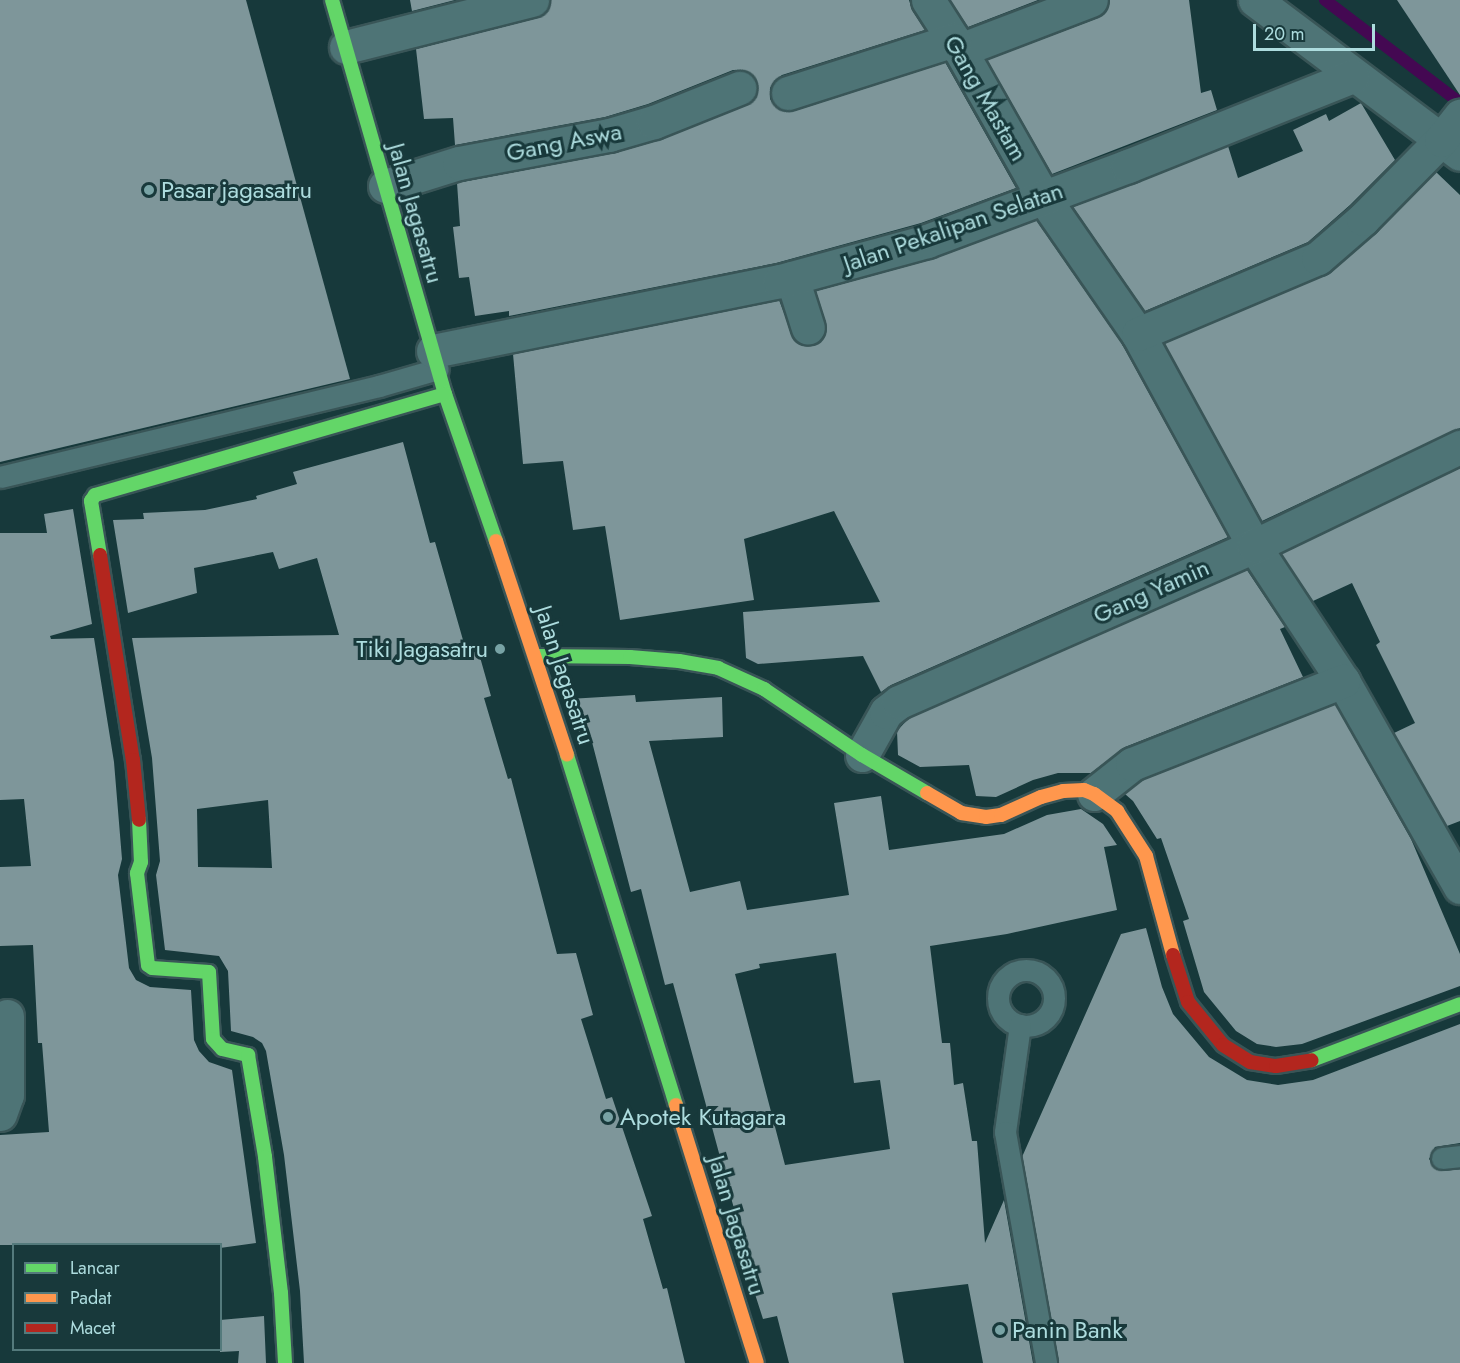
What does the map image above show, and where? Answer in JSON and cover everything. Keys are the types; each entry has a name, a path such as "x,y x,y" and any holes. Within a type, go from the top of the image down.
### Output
{"street":[{"name":"Jalan Jagasatru","path":"332,0 445,394 536,656 757,1363"},
{"path":"346,47 532,0"},
{"name":"Gang Mastam","path":"928,0 957,45 1043,196 1138,334 1254,546 1343,681 1460,888"},
{"path":"788,93 957,45 1091,0"},
{"path":"1138,334 1318,258 1363,219 1453,133 1353,76 1255,0"},
{"name":"Jalan Pekalipan Selatan","path":"436,360 792,278 927,241 1128,166 1353,76"},
{"name":"Gang Aswa","path":"385,186 459,163 609,135 654,122 739,88"},
{"path":"792,278 808,328"},
{"path":"285,1363 281,1293 266,1157 248,1055 222,1049 213,1039 209,972 152,968 148,965 137,873 141,862 133,760 91,501 95,495 445,394"},
{"name":"Gang Yamin","path":"862,755 886,712 899,702 1254,546 1460,447"},
{"path":"536,656 630,657 718,668 740,676 764,688 862,755 961,813 986,817 1001,815 1041,797 1063,791 1084,790 1094,795 1117,811 1146,856 1180,982 1188,1002 1223,1045 1250,1062 1276,1066 1307,1062 1460,1004"},
{"path":"1094,795 1132,764 1343,681"},
{"path":"0,1114 7,1095 7,1016"}],"lane":[{"path":"0,477 368,388 436,360"},
{"path":"1020,1025 1005,1132 1046,1363"}],"building":[{"name":"Pasar jagasatru","path":"0,0 246,0 350,379 0,462"},
{"path":"410,0 455,0 412,11"},
{"path":"550,0 909,0 912,10 925,30 782,75 770,88 770,99 776,107 783,111 794,111 945,62 1016,188 921,223 776,263 509,316 509,311 475,316 469,277 459,278 453,227 460,226 457,183 612,153 659,140 746,105 753,100 757,91 757,82 751,74 742,70 733,70 648,104 605,117 455,145 453,118 424,119 416,49 537,18 545,13"},
{"path":"950,0 1038,0 968,27"},
{"path":"1109,0 1189,0 1201,93 1211,90 1217,110 1052,174 987,60 1098,18 1106,11"},
{"path":"1397,0 1460,0 1460,95"},
{"path":"1361,103 1395,160 1350,205 1308,242 1145,311 1073,207 1228,146 1238,178 1303,151 1293,130 1326,114 1329,121"},
{"path":"1436,172 1460,195 1460,428 1262,521 1164,343 1330,272 1375,233"},
{"path":"1036,220 1122,344 1228,537 891,685 881,692 863,656 758,664 746,658 743,612 880,602 834,511 744,539 754,600 620,620 605,526 573,530 563,461 523,464 513,354 779,300 795,341 803,346 813,346 821,341 826,331 816,291 932,259"},
{"path":"403,442 430,543 435,542 467,654 478,650 491,696 484,698 508,779 511,778 557,954 576,953 593,1015 581,1019 606,1099 612,1097 652,1216 643,1219 663,1289 667,1288 685,1363 304,1363 300,1291 284,1155 266,1051 262,1043 253,1037 231,1031 228,971 219,956 165,950 156,875 160,861 152,758 132,638 339,635 317,558 279,569 273,552 194,568 197,593 128,613 113,520 144,519 143,513 205,510 257,499 256,496 297,484 293,472","holes":["268,800 272,868 198,867 197,809"]},
{"path":"1460,468 1460,821 1447,826 1394,733 1415,723 1376,645 1380,642 1352,583 1313,601 1281,554"},
{"path":"73,509 92,624 50,636 51,639 94,638 114,762 122,859 118,875 129,968 136,980 150,987 191,990 194,1040 199,1051 209,1062 232,1070 256,1243 222,1248 222,1243 12,1243 12,1245 0,1245 0,1135 49,1132 42,1043 38,1043 33,945 0,946 0,867 31,866 24,799 0,800 0,533 47,533 44,514"},
{"path":"1247,570 1285,627 1280,629 1303,677 1125,747 1091,773 1058,773 1033,780 996,797 976,796 969,765 920,767 898,755 897,731 909,718"},
{"path":"635,695 636,702 722,697 723,737 649,741 690,892 740,881 747,910 849,895 834,803 881,796 889,850 1004,834 1047,815 1081,809 1103,824 1117,845 1104,847 1117,910 1007,934 930,946 942,1043 950,1043 954,1085 963,1083 972,1141 977,1141 985,1243 1004,1200 1033,1363 983,1363 968,1284 892,1293 904,1363 789,1363 777,1316 763,1319 754,1291 740,1215 736,1216 673,983 665,985 641,889 631,892 592,742 582,742 569,699","holes":["836,953 854,1083 880,1080 890,1149 785,1165 735,974 760,968 759,964"]},
{"path":"1335,704 1411,839 1460,954 1460,986 1302,1044 1276,1047 1257,1044 1236,1031 1204,992 1183,921 1189,919 1161,838 1157,839 1133,801 1125,794 1141,780"},
{"path":"1146,928 1162,987 1173,1014 1209,1057 1247,1080 1278,1085 1313,1080 1460,1024 1460,1143 1435,1147 1429,1159 1437,1170 1460,1169 1460,1363 1058,1363 1022,1157 1121,934"},
{"path":"264,1316 266,1363 238,1363 239,1351 220,1352 222,1351 222,1320"}],"waterway":[{"path":"1325,0 1460,103"}],"traffic: fast":[{"path":"332,0 445,394 496,541"},
{"path":"100,555 91,501 95,495 445,394"},
{"path":"536,656 630,657 679,661 718,668 764,689 862,755 927,793"},
{"path":"567,755 676,1105"},
{"path":"139,820 141,862 137,873 148,965 152,968 209,972 213,1039 222,1049 248,1055 265,1157 281,1293 285,1363"},
{"path":"1312,1060 1460,1004"}],"traffic: slow":[{"path":"496,541 567,755"},
{"path":"927,793 961,813 986,817 1001,815 1041,797 1063,791 1084,790 1094,794 1117,811 1146,856 1173,955"},
{"path":"676,1105 757,1363"}],"traffic: jam":[{"path":"100,555 133,760 139,820"},
{"path":"1173,955 1188,1002 1223,1045 1250,1062 1276,1066 1312,1060"}],"place":[{"name":"Pasar jagasatru","path":"149,190"},
{"name":"Tiki Jagasatru","path":"500,649"},
{"name":"Apotek Kutagara","path":"608,1117"},
{"name":"Panin Bank","path":"1000,1330"}]}
